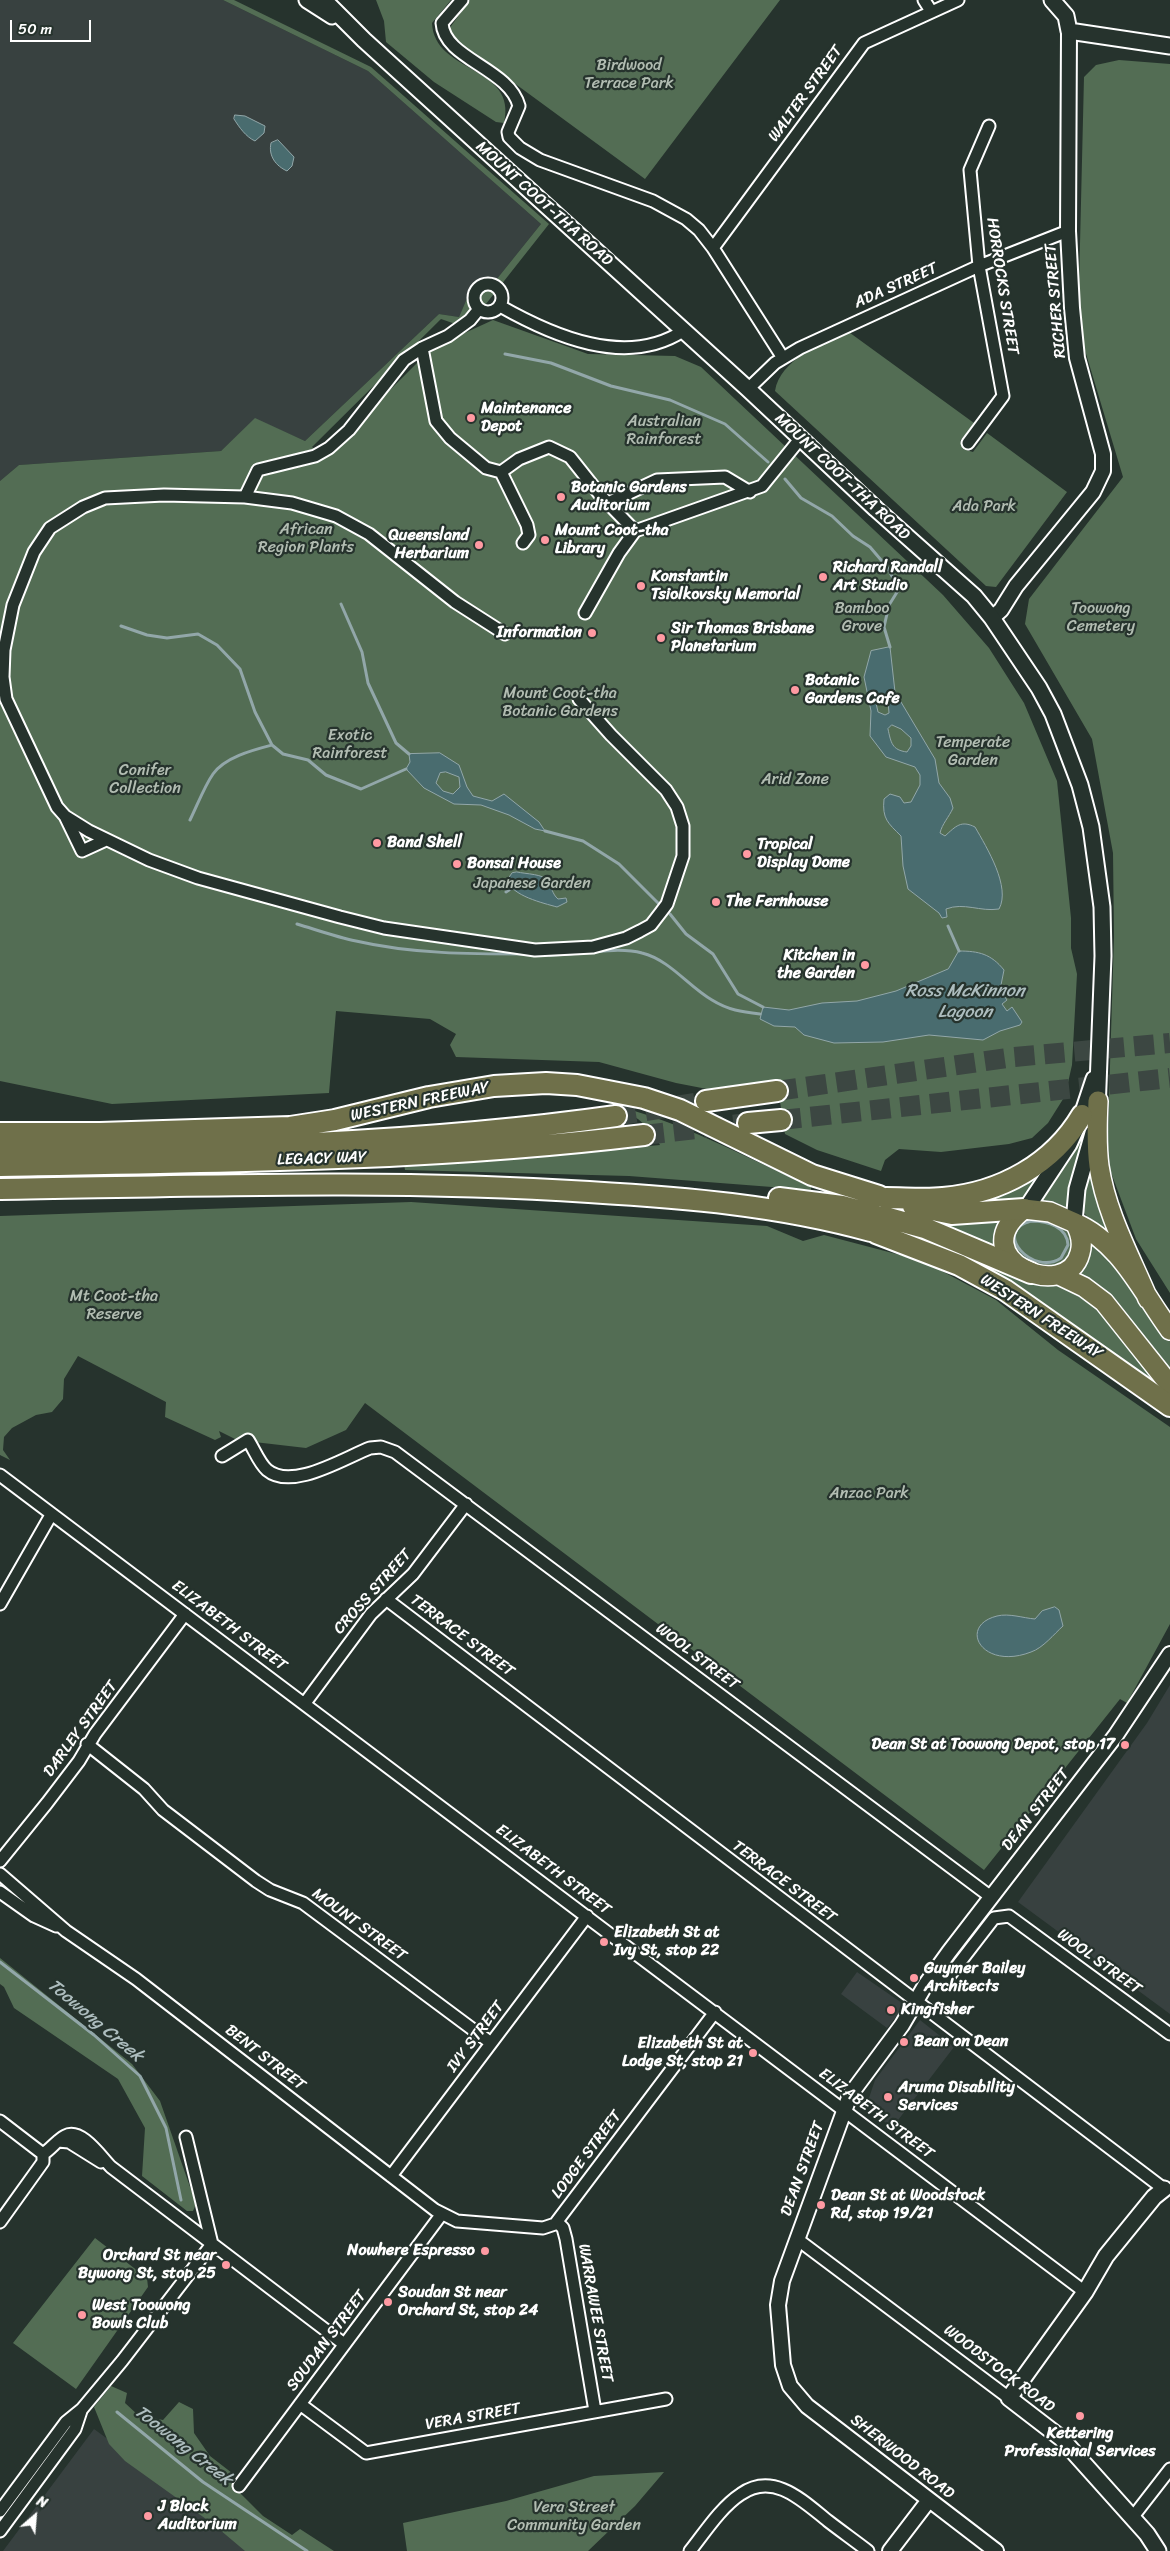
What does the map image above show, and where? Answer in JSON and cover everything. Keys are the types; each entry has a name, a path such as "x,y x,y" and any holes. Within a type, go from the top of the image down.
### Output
{"highway":[{"name":"WESTERN FREEWAY","path":"0,1133 100,1133 290,1127 344,1118 429,1097 494,1086 546,1083 577,1085 628,1094 680,1110 812,1175 879,1212 959,1265 1005,1290 1170,1406"},
{"path":"706,1101 776,1091"},
{"path":"1098,1101 1097,1150 1103,1185 1116,1224 1148,1299"},
{"path":"879,1212 991,1188 1010,1180 1034,1167 1056,1150 1069,1135 1082,1114"},
{"name":"LEGACY WAY","path":"0,1152 333,1144 506,1131 616,1116"},
{"path":"748,1123 781,1120"},
{"name":"LEGACY WAY","path":"0,1166 410,1156 515,1149 644,1135"},
{"path":"0,1189 452,1184 714,1200 769,1197 879,1212 925,1228 1031,1273 1047,1276 1059,1275 1073,1267 1079,1256 1081,1240 1074,1222"},
{"path":"1031,1273 1010,1259 1004,1242 1008,1224 1025,1209 1050,1212 1090,1230 1110,1247 1170,1330"},
{"name":"WESTERN FREEWAY","path":"879,1212 929,1211 952,1214 1025,1209"},
{"path":"1059,1275 1084,1288 1104,1302 1170,1385"}],"main road":[{"path":"307,0 333,17"},
{"name":"MOUNT COOT-THA ROAD","path":"313,0 364,40"},
{"name":"MOUNT COOT-THA ROAD","path":"324,0 364,40 974,596 992,618 1039,688 1053,714 1080,785 1091,827 1102,906 1103,956 1098,1101 1092,1136 1078,1189 1074,1222"},
{"path":"1052,0 1066,16 1069,31 1170,46"},
{"name":"MOUNT COOT-THA ROAD","path":"1025,1209 1061,1159 1082,1114 1098,1065"},
{"path":"1009,2398 1085,2292 1096,2284 1120,2255 1167,2185"},
{"name":"WOODSTOCK ROAD","path":"1009,2398 1060,2438 1132,2518 1158,2551"}],"street":[{"path":"462,0 442,23 442,30 452,44 512,90 519,106 508,132 512,141 540,160 653,201 678,213 699,230 713,248 783,358"},
{"path":"924,0 931,11"},
{"name":"WALTER STREET","path":"713,248 864,43 958,0"},
{"name":"RICHER STREET","path":"992,618 1001,610 1016,586 1093,492 1103,471 1103,454 1077,358 1068,231 1069,31"},
{"name":"HORROCKS STREET","path":"968,443 1003,396 979,266 970,170 989,126"},
{"name":"ADA STREET","path":"748,389 783,358 826,335 979,266 1068,231"},
{"path":"485,284 499,288 503,297 500,306 493,312 479,309 474,302 474,292 485,284"},
{"path":"500,306 558,336 597,346 633,346 667,342 683,331"},
{"path":"245,497 258,470 315,456 329,448 349,430 404,360 422,348 448,336 470,320 479,309"},
{"path":"422,348 436,421 450,438 486,468 501,472 527,525 529,535 523,543"},
{"path":"585,613 619,553 635,531 750,492 762,486 800,439"},
{"path":"501,472 519,459 549,447 570,457 608,503 635,531"},
{"path":"608,503 657,480 725,477 750,492"},
{"path":"505,634 455,602 369,534 336,516 292,503 245,497 164,495 105,498 70,514 50,528 34,552 13,605 2,650 3,696 57,808 65,816 106,840 149,860 198,878 384,928 535,950 593,947 626,938 651,925 667,904 683,856 683,826 678,807 666,790 611,735 579,699"},
{"path":"65,816 82,851 106,840"},
{"name":"WOOL STREET","path":"222,1456 248,1440 268,1470 275,1474 299,1477 370,1448 381,1447 395,1452 991,1897"},
{"name":"ELIZABETH STREET","path":"0,1475 1085,2292"},
{"name":"CROSS STREET","path":"305,1703 371,1614 413,1574 466,1504"},
{"path":"0,1604 51,1515"},
{"name":"TERRACE STREET","path":"386,1599 916,2002 1167,2185"},
{"name":"DARLEY STREET","path":"0,1861 79,1761 88,1744 185,1614"},
{"name":"DEAN STREET","path":"790,2386 783,2366 778,2304 782,2282 844,2110 856,2086 902,2025 926,1984 1116,1735 1170,1654"},
{"name":"MOUNT STREET","path":"88,1744 144,1789 163,1810 256,1881 270,1890 303,1902 491,2044"},
{"name":"BENT STREET","path":"0,1874 66,1931 136,1979 441,2215"},
{"name":"BENT STREET","path":"0,1892 34,1916 66,1931"},
{"name":"IVY STREET","path":"391,2176 587,1916"},
{"name":"WOOL STREET","path":"926,1984 947,1979 994,1918 1010,1916 1170,2034"},
{"name":"LODGE STREET","path":"441,2215 462,2222 537,2228 549,2227 558,2222 715,2012"},
{"path":"0,2121 43,2154 45,2158 0,2222"},
{"path":"186,2137 212,2244"},
{"path":"43,2154 58,2141 70,2143 111,2168 344,2344"},
{"name":"SOUDAN STREET","path":"238,2486 441,2215"},
{"name":"WARRAWEE STREET","path":"558,2222 566,2239 595,2411"},
{"name":"WOODSTOCK ROAD","path":"797,2239 1009,2398"},
{"path":"0,2511 75,2429 82,2409 122,2361 212,2244"},
{"name":"SHERWOOD ROAD","path":"790,2386 807,2406 996,2551"},
{"name":"VERA STREET","path":"300,2404 366,2453 666,2399"},
{"path":"0,2531 43,2463"},
{"path":"1132,2518 1170,2469"},
{"path":"690,2551 735,2499 751,2489 764,2486 778,2487 800,2498 868,2551"},
{"path":"890,2551 929,2500"}],"shaded area":[{"path":"0,0 223,0 368,71 541,224 496,280 483,279 474,282 459,317 439,314 305,441 255,419 221,451 19,465 0,481"},
{"path":"1170,1685 1170,2014 1018,1902 1147,1723"},
{"path":"857,1972 902,2003 903,2008 887,2028 841,1994"},
{"path":"920,2020 954,2047 892,2128 869,2109 868,2101 875,2080"},
{"path":"94,2429 260,2551 3,2551"}],"green space":[{"name":"Mount Coot-tha Botanic Gardens","path":"223,0 234,0 371,67 549,224 467,328 441,319 312,447 324,456 432,348 493,320 588,354 675,356 701,367 943,595 989,648 1024,703 1057,781 1071,918 1071,948 1077,974 1072,1065 1065,1096 1048,1123 1032,1138 1009,1144 941,1152 899,1149 885,1160 881,1171 817,1150 785,1134 777,1082 707,1089 676,1083 599,1062 456,1057 450,1045 456,1034 430,1019 336,1011 329,1093 112,1104 0,1081 0,481 19,465 221,451 255,418 305,441 439,314 459,317 474,282 483,279 496,280 541,224 368,71"},
{"path":"376,0 451,0 432,23 436,40 446,52 488,79 499,90 505,104 504,123 496,122 434,82 386,42 384,21"},
{"name":"Birdwood Terrace Park","path":"470,0 780,0 645,179 446,33"},
{"name":"Toowong Cemetery","path":"1119,60 1170,64 1170,1293 1136,1239 1107,1162 1114,937 1113,853 1092,739 1025,624 1029,599 1123,477 1078,327 1084,77 1096,65"},
{"name":"Ada Park","path":"846,330 974,423 960,441 963,449 973,452 987,433 1067,492 996,587 986,586 775,391 778,380 793,362 814,347"},
{"path":"608,1104 662,1120 712,1140 811,1186 811,1190 629,1176 405,1170 404,1164 509,1159 660,1145 652,1131 638,1119"},
{"path":"1090,1117 1070,1210 1036,1200"},
{"path":"1091,1156 1116,1237 1091,1221 1083,1209 1083,1194"},
{"path":"1049,1160 1031,1191 1023,1199 1016,1202 982,1205 938,1202"},
{"name":"Anzac Park","path":"411,1202 767,1226 803,1241 824,1235 923,1261 996,1300 1058,1350 1170,1427 1170,1624 1127,1703 1120,1699 984,1870 365,1403 346,1430 306,1448 237,1440 219,1431 221,1437 215,1440 165,1417 166,1402 78,1356 64,1379 63,1399 52,1412 36,1415 12,1428 4,1437 3,1450 10,1460 0,1455 0,1216"},
{"path":"857,1202 886,1205 930,1217 1009,1214 998,1251"},
{"path":"1035,1215 1068,1228 1072,1239 1072,1249 1064,1262 1049,1267 1039,1266 1026,1262 1012,1251 1015,1224"},
{"path":"937,1243 1065,1283 1090,1296 1169,1393 938,1246"},
{"path":"1091,1243 1100,1247 1170,1340 1170,1372 1146,1339 1115,1302 1076,1277 1088,1261"},
{"path":"0,1958 132,2064 160,2101 196,2204 193,2211 187,2211 142,2176 145,2128 118,2079 14,2008 4,1987 0,1984"},
{"name":"West Toowong Bowls Club","path":"95,2238 147,2278 148,2287 76,2389 13,2343"},
{"path":"111,2386 127,2393 125,2403 138,2415 163,2420 179,2402 193,2409 194,2433 210,2456 232,2473 234,2487 263,2516 292,2535 300,2529 334,2551 245,2551 213,2524 125,2461 109,2444 94,2407"},
{"name":"Vera Street Community Garden","path":"664,2472 635,2506 588,2551 407,2551 403,2523 506,2501 594,2476"}],"water":[{"path":"235,115 245,116 265,126 264,133 255,141 238,125 234,119"},
{"path":"278,140 294,157 292,166 287,171 276,163 272,156 271,143"},
{"path":"890,647 895,692 935,759 939,783 950,798 953,808 940,833 945,836 962,824 975,827 991,856 1000,879 1002,900 999,909 992,910 959,906 946,909 947,917 942,918 939,913 908,889 903,866 901,836 885,816 884,799 890,794 900,797 904,803 911,802 920,785 920,775 915,767 886,757 870,736 871,711 864,677 871,651","holes":["883,695 888,701 889,713 885,715 878,712 876,703 878,696","892,725 901,729 911,738 911,746 907,752 898,750 893,745 888,729"]},
{"path":"440,753 459,765 467,787 473,796 492,801 504,794 539,822 545,831 535,829 509,815 481,805 454,804 424,788 406,769 410,762 409,754","holes":["446,772 459,777 460,787 453,794 443,791 436,783 440,773"]},
{"path":"517,872 546,879 556,897 558,899 566,898 567,902 557,907 521,895 510,886 507,880 512,873"},
{"name":"Ross McKinnon Lagoon","path":"959,951 984,954 994,960 1004,970 1000,990 1007,1000 1002,1004 1007,1011 1012,1007 1022,1022 1020,1025 1000,1031 983,1040 929,1035 883,1042 834,1043 804,1035 795,1027 774,1026 760,1019 763,1007 789,1010 822,1003 857,1001 896,991 948,969"},
{"path":"1055,1607 1059,1610 1063,1626 1044,1644 1031,1652 1014,1656 999,1656 988,1652 981,1645 977,1637 979,1629 985,1621 997,1616 1011,1615 1035,1619 1042,1611"}],"waterway":[{"path":"505,354 551,363 611,386 670,400 725,424 768,462"},
{"path":"785,479 801,498 832,516 853,536 870,547 887,567 899,589 889,605 884,627 890,647"},
{"path":"341,604 362,652 368,683 396,743 409,754"},
{"path":"121,626 147,635 167,638 198,634 217,645 240,669 255,712 272,745 283,754 308,760 326,775 361,789 406,769"},
{"path":"190,820 207,785 218,768 240,755 272,745"},
{"path":"545,831 583,841 619,864 658,903"},
{"path":"506,892 512,888"},
{"path":"670,914 686,934 713,954 738,994 763,1007"},
{"path":"297,924 349,939 398,949 528,954"},
{"path":"948,926 959,951"},
{"path":"550,955 621,950 642,953 662,961 704,995 718,1003 735,1010 760,1014"},
{"path":"1031,1221 1044,1222 1060,1229 1067,1239 1068,1245 1061,1258 1050,1262 1039,1262 1020,1250 1015,1234 1020,1226 1031,1221"},
{"name":"Toowong Creek","path":"0,1962 94,2035 140,2076 166,2128 181,2200"},
{"name":"Toowong Creek","path":"117,2412 203,2482 307,2551"}],"tunnel":[{"path":"777,1091 1014,1057 1170,1043"},
{"path":"781,1120 1170,1078"},
{"path":"616,1116 706,1101"},
{"path":"644,1135 748,1123"}],"place":[{"name":"Maintenance Depot","path":"471,418"},
{"name":"Botanic Gardens Auditorium","path":"561,497"},
{"name":"Mount Coot-tha Library","path":"545,540"},
{"name":"Queensland Herbarium","path":"479,545"},
{"name":"Richard Randall Art Studio","path":"823,577"},
{"name":"Konstantin Tsiolkovsky Memorial","path":"641,586"},
{"name":"Information","path":"592,633"},
{"name":"Sir Thomas Brisbane Planetarium","path":"661,638"},
{"name":"Botanic Gardens Cafe","path":"795,690"},
{"name":"Band Shell","path":"377,843"},
{"name":"Tropical Display Dome","path":"747,854"},
{"name":"Bonsai House","path":"457,864"},
{"name":"The Fernhouse","path":"716,902"},
{"name":"Kitchen in the Garden","path":"865,965"},
{"name":"Dean St at Toowong Depot, stop 17","path":"1125,1745"},
{"name":"Elizabeth St at Ivy St, stop 22","path":"604,1942"},
{"name":"Guymer Bailey Architects","path":"914,1978"},
{"name":"Kingfisher","path":"891,2010"},
{"name":"Bean on Dean","path":"904,2042"},
{"name":"Elizabeth St at Lodge St, stop 21","path":"753,2053"},
{"name":"Aruma Disability Services","path":"888,2097"},
{"name":"Dean St at Woodstock Rd, stop 19/21","path":"821,2205"},
{"name":"Nowhere Espresso","path":"485,2251"},
{"name":"Orchard St near Bywong St, stop 25","path":"226,2265"},
{"name":"Soudan St near Orchard St, stop 24","path":"388,2302"},
{"name":"West Toowong Bowls Club","path":"82,2315"},
{"name":"Kettering Professional Services","path":"1080,2416"},
{"name":"J Block Auditorium","path":"148,2516"}],"park label":[{"name":"Australian Rainforest","path":"664,431"},
{"name":"African Region Plants","path":"306,539"},
{"name":"Bamboo Grove","path":"862,618"},
{"name":"Exotic Rainforest","path":"350,745"},
{"name":"Temperate Garden","path":"973,752"},
{"name":"Conifer Collection","path":"145,780"},
{"name":"Arid Zone","path":"795,780"},
{"name":"Japanese Garden","path":"532,884"},
{"name":"Mt Coot-tha Reserve","path":"114,1306"}]}
